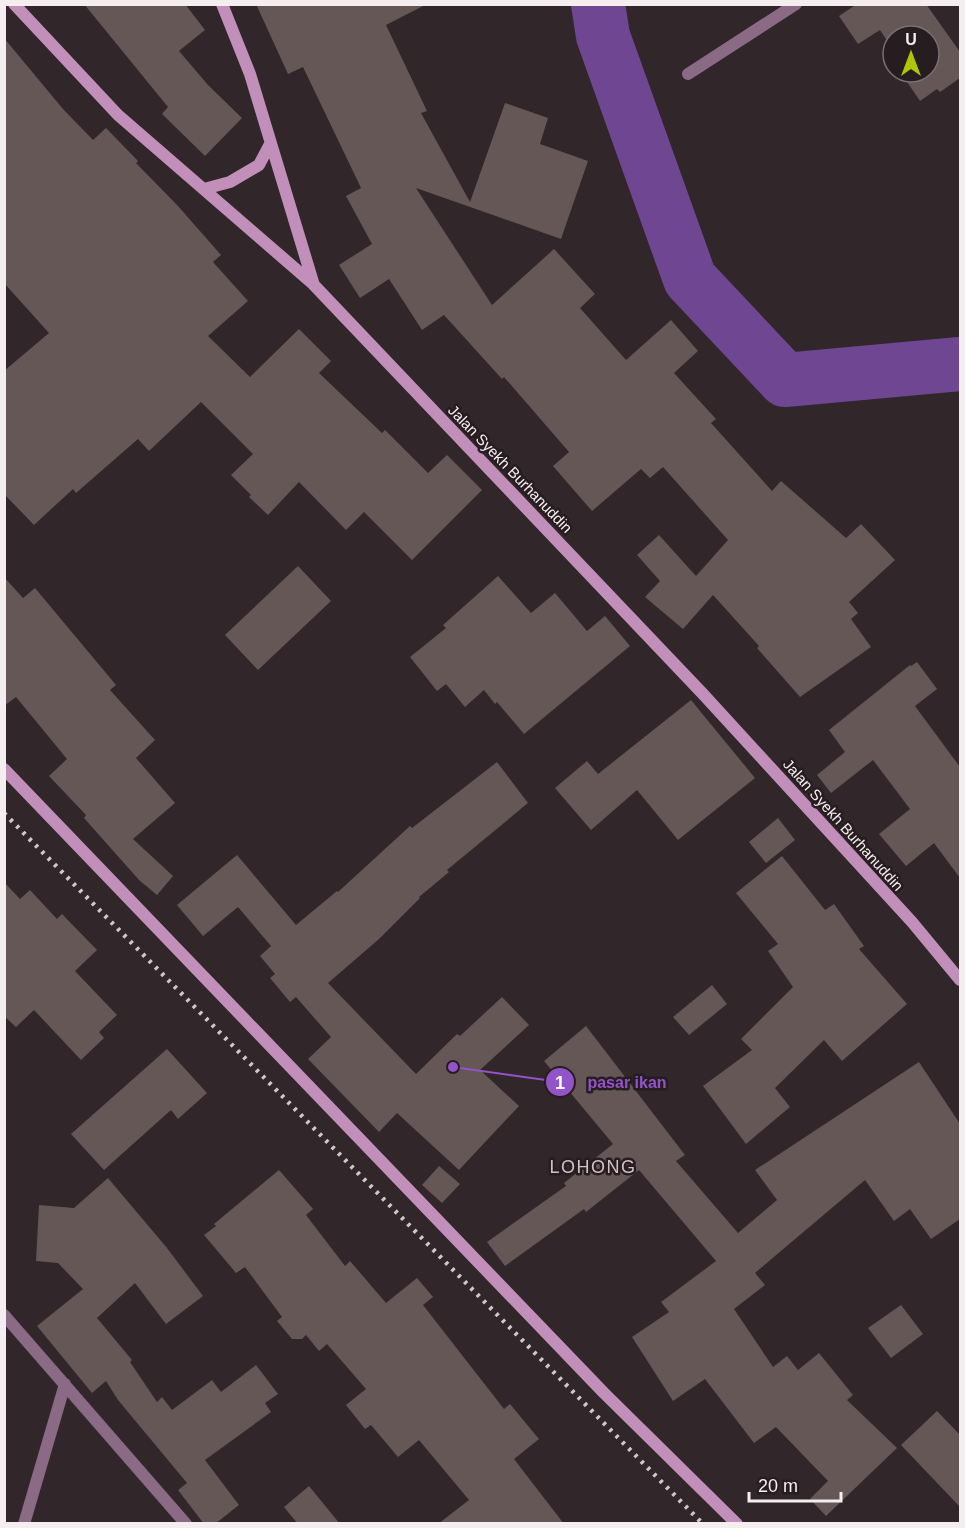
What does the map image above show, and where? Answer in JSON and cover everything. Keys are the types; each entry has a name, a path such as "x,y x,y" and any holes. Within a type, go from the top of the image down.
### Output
{"main road":[{"name":"Jalan Syekh Burhanuddin","path":"14,4 118,116 313,284 703,694 912,922 960,980"},
{"path":"222,4 250,74 313,284"},
{"path":"204,189 230,182 259,165 270,144"},
{"path":"4,769 604,1393 737,1524"}],"street":[{"path":"688,74 796,4"},
{"path":"4,1315 186,1524"},
{"path":"24,1524 65,1384"}],"building":[{"path":"84,4 185,4 205,30 179,51 208,85 242,118 205,156 162,114 168,107"},
{"path":"256,4 427,4 386,25 427,111 421,113 470,202 505,103 548,118 540,144 588,161 561,239 416,188 492,305 554,249 595,294 580,308 626,360 671,320 698,351 674,373 716,419 711,423 772,491 781,481 846,538 861,524 895,560 849,602 858,613 851,619 871,647 800,697 757,648 759,646 713,595 683,629 645,597 660,581 637,555 659,535 696,576 728,540 663,467 650,478 641,469 592,511 553,466 569,452 504,377 502,379 444,315 422,330 389,279 360,298 339,265 372,244 346,196 361,188 303,67 288,74"},
{"path":"857,4 926,4 940,24 881,24 881,32 880,30 858,44 839,16"},
{"path":"941,25 960,52 960,78 940,92 937,89 920,101 908,84 941,84"},
{"path":"4,38 63,109 93,140 106,128 221,255 213,262 248,301 208,336 250,377 299,329 331,361 319,373 382,433 385,430 428,473 447,455 482,490 412,560 364,512 346,530 299,482 268,515 231,475 253,454 201,402 149,451 138,439 76,493 73,489 34,525 4,494 4,371 49,333 4,283"},
{"path":"298,566 331,601 258,670 225,635"},
{"path":"498,576 531,613 555,593 587,631 605,616 630,646 524,734 484,690 465,707 446,684 437,691 410,657 446,628 443,625"},
{"path":"4,577 23,598 35,588 116,685 110,690 155,740 136,758 175,803 133,839 173,876 157,895 139,880 84,818 86,815 49,776 67,759 16,697 4,706"},
{"path":"917,662 937,689 915,706 960,767 960,878 934,843 906,866 879,834 910,809 873,760 831,793 817,775 845,752 829,730 910,665"},
{"path":"691,700 755,778 678,840 637,790 591,830 555,788 587,761 598,774"},
{"path":"497,762 528,803 447,870 449,872 419,897 379,939 328,983 416,1074 457,1034 460,1036 502,997 529,1025 480,1070 519,1106 459,1170 397,1113 379,1132 308,1059 331,1037 296,997 290,1002 270,978 275,974 260,956 271,946 238,907 203,936 177,905 237,855 296,925 338,892 410,826 412,828"},
{"path":"778,818 795,840 766,863 749,842"},
{"path":"782,856 825,910 834,904 864,946 859,949 907,1004 842,1061 824,1040 775,1088 790,1107 746,1144 703,1086 752,1050 741,1039 793,987 768,951 778,944 736,893"},
{"path":"4,882 20,899 30,890 57,919 62,914 97,950 75,971 117,1015 99,1032 104,1038 81,1060 34,1010 16,1027 4,1016"},
{"path":"712,985 727,1004 689,1035 673,1017"},
{"path":"586,1026 685,1155 676,1161 738,1233 777,1200 755,1170 919,1062 960,1124 960,1219 931,1239 910,1209 894,1221 865,1180 755,1273 765,1285 734,1309 773,1367 787,1356 798,1370 819,1353 853,1395 847,1400 897,1448 826,1516 810,1499 828,1481 776,1427 754,1443 705,1379 673,1401 632,1337 669,1312 661,1302 716,1261 639,1170 586,1212 584,1209 505,1266 487,1242 566,1186 564,1183 613,1144 544,1061"},
{"path":"167,1049 207,1093 178,1119 171,1110 104,1170 71,1134"},
{"path":"439,1166 460,1184 442,1203 422,1185"},
{"path":"279,1170 313,1209 306,1215 345,1266 350,1261 386,1303 417,1278 433,1297 423,1305 504,1409 510,1404 539,1439 514,1459 564,1524 438,1524 469,1500 419,1440 398,1457 371,1425 365,1429 346,1405 366,1389 327,1344 319,1351 306,1335 302,1339 292,1339 277,1321 282,1317 245,1267 236,1273 204,1235"},
{"path":"108,1178 167,1248 203,1296 166,1324 135,1283 97,1318 132,1360 130,1362 157,1402 162,1397 172,1410 212,1380 221,1392 256,1365 278,1394 265,1403 271,1412 205,1460 239,1505 215,1524 204,1524 178,1490 187,1483 118,1400 106,1381 92,1393 37,1326 83,1289 58,1263 36,1261 39,1205 74,1208"},
{"path":"901,1305 923,1334 891,1358 868,1328"},
{"path":"937,1411 960,1435 960,1507 901,1445"},
{"path":"309,1486 340,1524 298,1524 284,1507"}],"waterway":[{"path":"598,4 603,36 690,279 785,380 960,364"}],"railway":[{"path":"4,813 703,1524"}],"place":[{"name":"pasar ikan","path":"453,1067"}],"district":[{"name":"LOHONG","path":"593,1167"}]}
